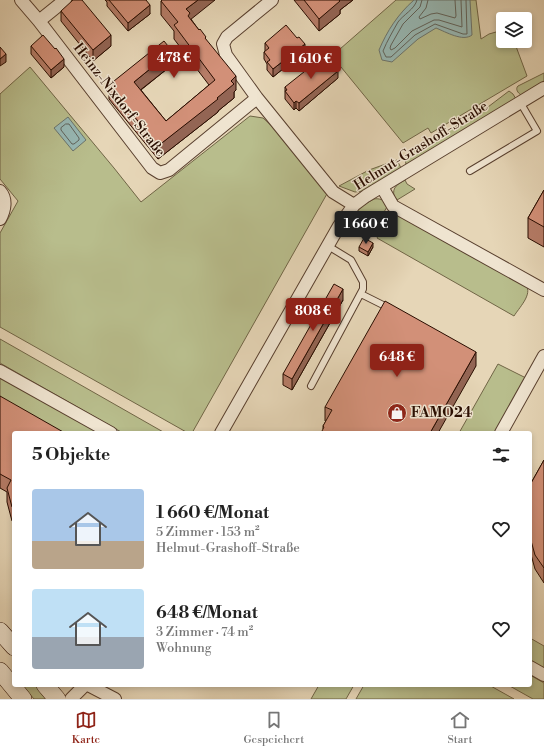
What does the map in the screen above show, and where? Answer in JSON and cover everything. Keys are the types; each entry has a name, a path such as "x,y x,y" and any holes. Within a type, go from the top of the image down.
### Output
{"street":[{"name":"Heinz-Nixdorf-Straße","path":"21,0 39,21 152,168 160,173 169,170 257,98"},
{"path":"39,21 65,0"},
{"path":"272,0 227,37 223,44 226,55 257,98 333,192 354,205"},
{"name":"Helmut-Grashoff-Straße","path":"225,431 339,226 354,205 366,196 544,88"},
{"path":"382,187 393,206 544,290"},
{"path":"0,191 4,196 4,211 0,219"},
{"path":"502,431 544,356"},
{"path":"0,371 107,431"},
{"path":"0,631 10,648"},
{"path":"532,668 544,675"},
{"path":"0,671 12,686"},
{"path":"13,687 23,699"},
{"path":"47,687 56,699"},
{"path":"71,699 84,687"},
{"path":"79,699 85,687"},
{"path":"90,687 115,699"}],"lane":[{"path":"470,171 537,131 520,102"},
{"path":"311,386 363,289 363,282 351,260 328,246"},
{"path":"361,294 394,311"}],"green space":[{"path":"396,0 476,0 481,39 496,32 496,48 517,48 527,76 431,133 428,128 403,143 332,56"},
{"path":"30,67 141,202 250,116 263,118 273,127 328,192 193,431 184,431 0,327 0,233 18,201 0,179 0,94"},
{"path":"544,73 544,81 521,95 518,92 518,86"},
{"path":"509,91 516,99 406,165 405,156 484,110"},
{"path":"397,160 401,168 363,191 355,192 339,186 369,170"},
{"path":"405,180 407,184 415,189 397,200 394,196 394,190 398,184"},
{"path":"374,199 382,200 388,205 371,235 347,222 363,205"},
{"path":"392,212 527,287 528,291 526,298 514,316 377,238"},
{"path":"0,339 161,431 119,431 0,363"},
{"path":"498,364 526,378 496,431 460,431"},
{"path":"0,375 99,431 58,431 0,398"},
{"path":"532,639 544,646 544,670 532,663"},
{"path":"532,676 544,683 544,699 533,699 512,687 532,687"},
{"path":"24,687 38,687 47,699 34,699"},
{"path":"318,687 353,687 346,699 311,699"},
{"path":"363,687 493,687 514,699 356,699"}],"water":[{"path":"414,0 470,0 472,35 468,37 459,37 436,28 418,39 392,62 382,60 379,50 386,36 398,17"},
{"path":"68,117 86,140 73,151 54,128"}],"building":[{"path":"73,0 82,0 111,35 93,50 61,11"},
{"path":"109,0 146,0 150,5 128,23"},
{"path":"198,0 186,9 190,13 188,16 199,30 200,29 206,37 205,38 236,76 231,81 234,84 217,98 218,99 158,146 109,85 164,41 172,51 134,82 166,121 215,80 174,25 178,22 161,1"},
{"path":"304,0 339,0 340,1 319,19"},
{"path":"286,25 297,38 299,37 305,44 273,69 267,62 270,60 264,52 269,48 265,43"},
{"path":"43,35 55,49 56,48 64,59 51,70 31,46"},
{"path":"0,47 6,54 0,59"},
{"path":"324,56 338,71 299,103 296,101 294,103 285,91 287,90 285,87"},
{"path":"544,190 544,227 528,218"},
{"path":"364,238 373,243 368,252 359,247"},
{"path":"334,284 343,289 292,379 283,374"},
{"path":"385,301 476,352 431,431 322,431 323,426 332,410 325,407"},
{"path":"0,396 61,431 12,431 12,507 7,488 11,480 0,474"},
{"path":"544,460 544,568 535,555 532,544 532,481"}],"place":[{"name":"FAMO24","path":"397,413"}]}
